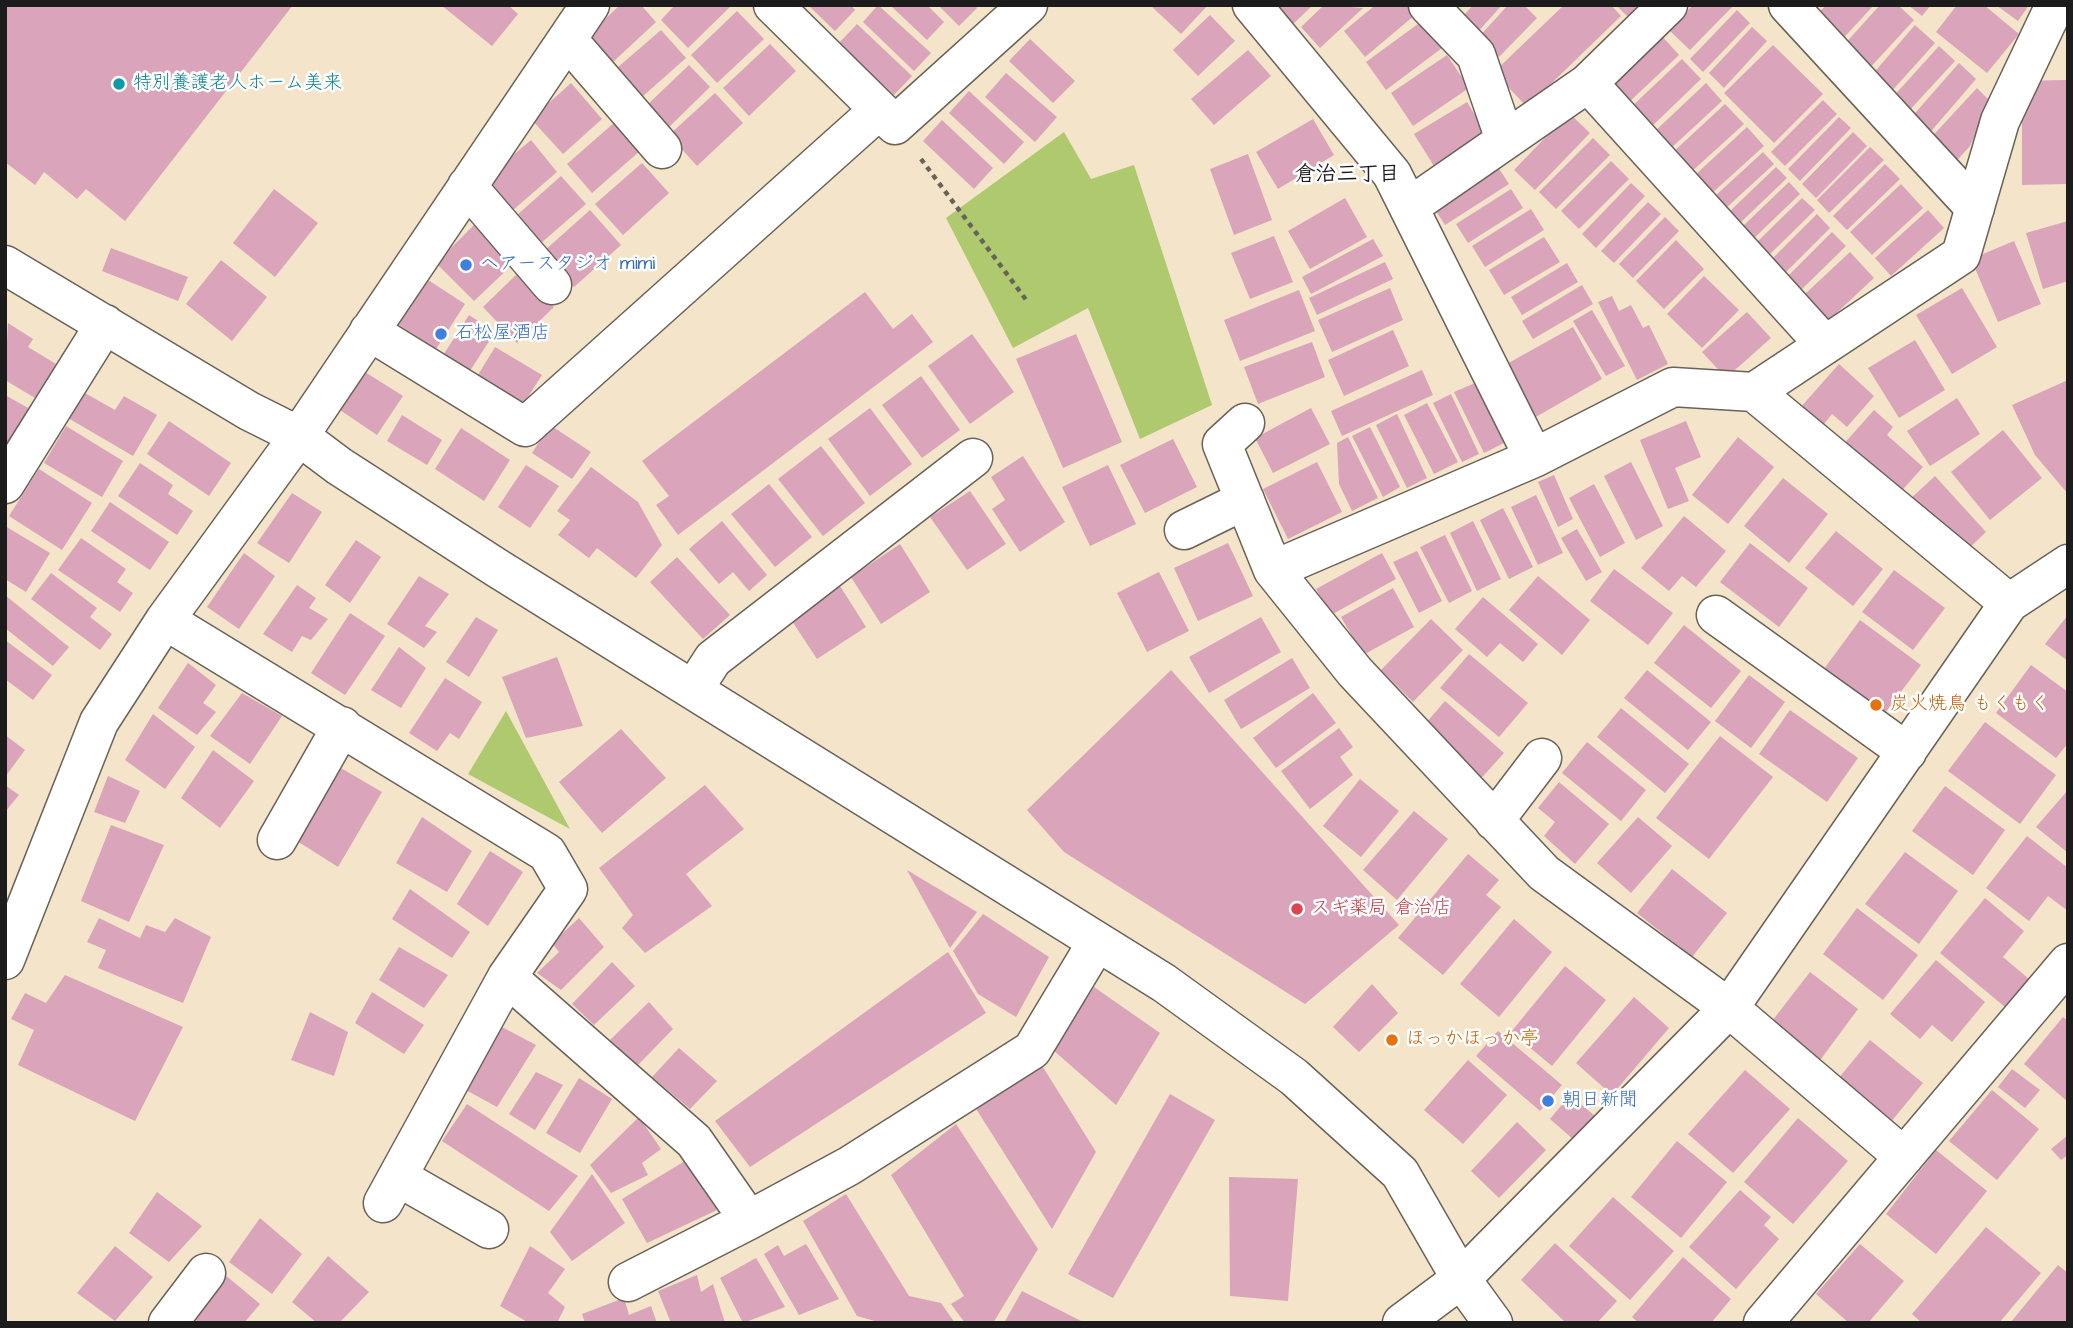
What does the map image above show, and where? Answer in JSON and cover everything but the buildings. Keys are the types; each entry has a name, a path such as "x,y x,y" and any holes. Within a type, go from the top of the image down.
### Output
{"street":[{"path":"773,5 887,117"},
{"path":"369,331 525,427 887,117 1028,5"},
{"path":"1252,5 1392,174 1534,458"},
{"path":"1428,5 1476,55 1505,141"},
{"path":"1409,207 1588,83 1668,5"},
{"path":"1788,5 1975,208"},
{"path":"1754,392 1961,255 2000,121 2055,5"},
{"path":"5,960 99,722 165,620 299,436 580,15 662,149"},
{"path":"1588,83 1825,345"},
{"path":"467,186 552,285"},
{"path":"5,265 249,411 299,436 339,466 463,546 1164,982 1294,1077 1400,1173 1461,1279 1493,1323"},
{"path":"5,484 105,324"},
{"path":"1273,570 1534,458 1673,387 1754,392 2009,603"},
{"path":"1245,423 1222,444 1273,570 1355,672 1544,873 1729,1008 1904,1157"},
{"path":"693,690 713,659 972,458"},
{"path":"1184,530 1245,500"},
{"path":"1402,1323 1461,1279 1729,1008 2009,603 2068,564"},
{"path":"1716,615 1907,752"},
{"path":"165,620 547,853 568,889 507,977 391,1190 489,1229"},
{"path":"276,841 342,726"},
{"path":"1494,821 1542,758"},
{"path":"628,1282 849,1166 1032,1051 1097,942"},
{"path":"1763,1323 2068,963"},
{"path":"507,977 694,1140 749,1220"},
{"path":"168,1323 206,1273"}],"path":[{"path":"887,117 1027,301"}],"green space":[{"path":"1064,132 1091,179 1134,165 1212,405 1140,439 1088,308 1013,348 946,218"},
{"path":"506,711 570,829 468,774"}],"place":[{"name":"特別養護老人ホーム美来","path":"119,84"},
{"name":"ヘアースタジオ mimi","path":"466,265"},
{"name":"石松屋酒店","path":"441,334"},
{"name":"炭火焼鳥 もくもく","path":"1876,705"},
{"name":"スギ薬局 倉治店","path":"1297,909"},
{"name":"ほっかほっか亭","path":"1392,1040"},
{"name":"朝日新聞","path":"1548,1101"}],"district":[{"name":"倉治三丁目","path":"1347,176"}]}
